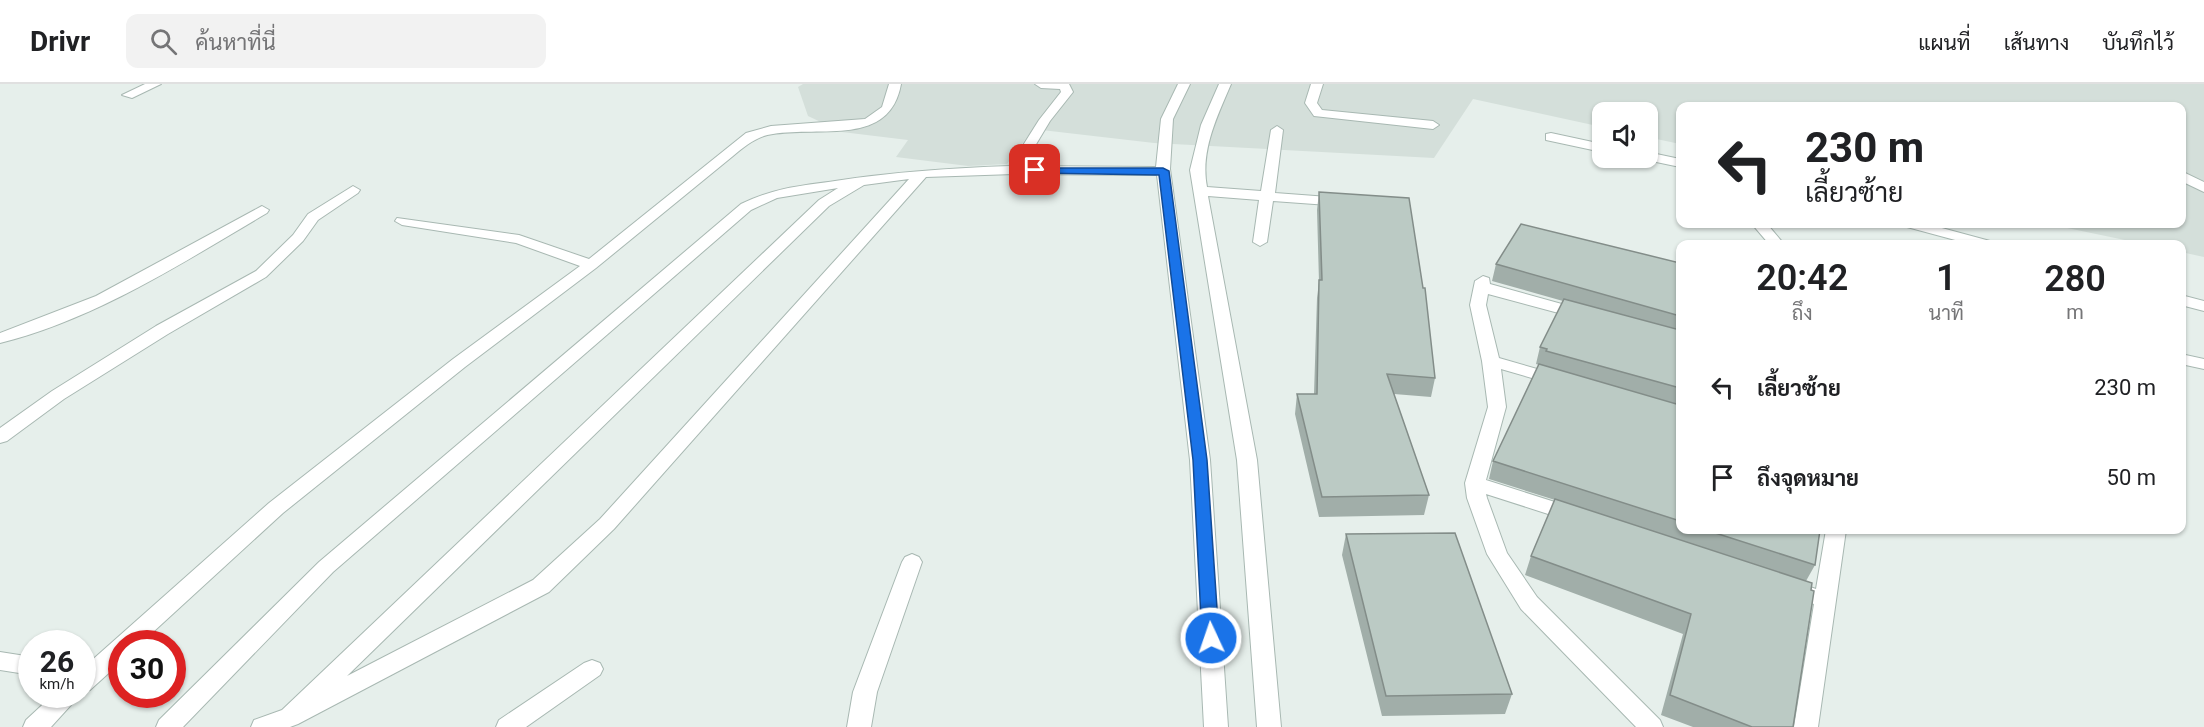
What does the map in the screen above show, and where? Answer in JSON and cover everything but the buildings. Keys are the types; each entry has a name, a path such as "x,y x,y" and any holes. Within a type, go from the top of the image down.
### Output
{"street":[{"path":"128,95 155,84"},
{"path":"141,630 276,508 459,363 591,265 751,136 799,126 842,127 868,123 882,115 891,104 895,84"},
{"path":"1014,170 1045,120 1067,92 1064,86 1041,84"},
{"path":"1184,84 1167,119 1163,171 1200,460 1216,727"},
{"path":"1226,84 1207,125 1197,170 1247,460 1269,727"},
{"path":"1317,84 1311,103 1318,113 1433,125"},
{"path":"1260,242 1265,195 1277,130"},
{"path":"1551,138 1592,146"},
{"path":"1658,158 1676,162"},
{"path":"168,727 326,567 746,207 773,194 922,173 1014,170 1163,171"},
{"path":"263,727 290,717 541,586 607,524 922,173"},
{"path":"2186,177 2204,188"},
{"path":"290,717 825,203 860,181"},
{"path":"0,437 58,395 162,330 261,274 298,238 313,217 353,190"},
{"path":"1200,190 1353,203"},
{"path":"0,338 24,332 75,311 164,266 262,210"},
{"path":"402,221 519,239 591,265"},
{"path":"1764,228 1774,240"},
{"path":"1926,228 1970,240"},
{"path":"1592,317 1482,284 1478,305 1491,361 1497,407 1475,483 1477,498 1497,554 1530,603 1651,727"},
{"path":"2186,301 2204,306"},
{"path":"2186,360 2204,364"},
{"path":"1491,361 1580,387"},
{"path":"1475,483 1588,520"},
{"path":"1806,727 1835,534"},
{"path":"859,727 864,692 912,562"},
{"path":"1769,581 1826,600"},
{"path":"96,668 108,658"},
{"path":"0,661 18,664"},
{"path":"508,727 592,669"},
{"path":"36,727 56,708"}],"shaded area":[{"path":"803,84 2204,84 2204,257 2186,253 2186,240 2125,240 2067,228 2186,228 2186,102 1676,102 1676,143 1658,139 1658,102 1592,102 1592,125 1473,99 1434,158 1154,143 1033,129 1007,164 968,166 896,157 908,140 842,132 808,116 798,87"}],"route":[{"path":"1035,170 1163,171 1200,460 1211,638"}]}
